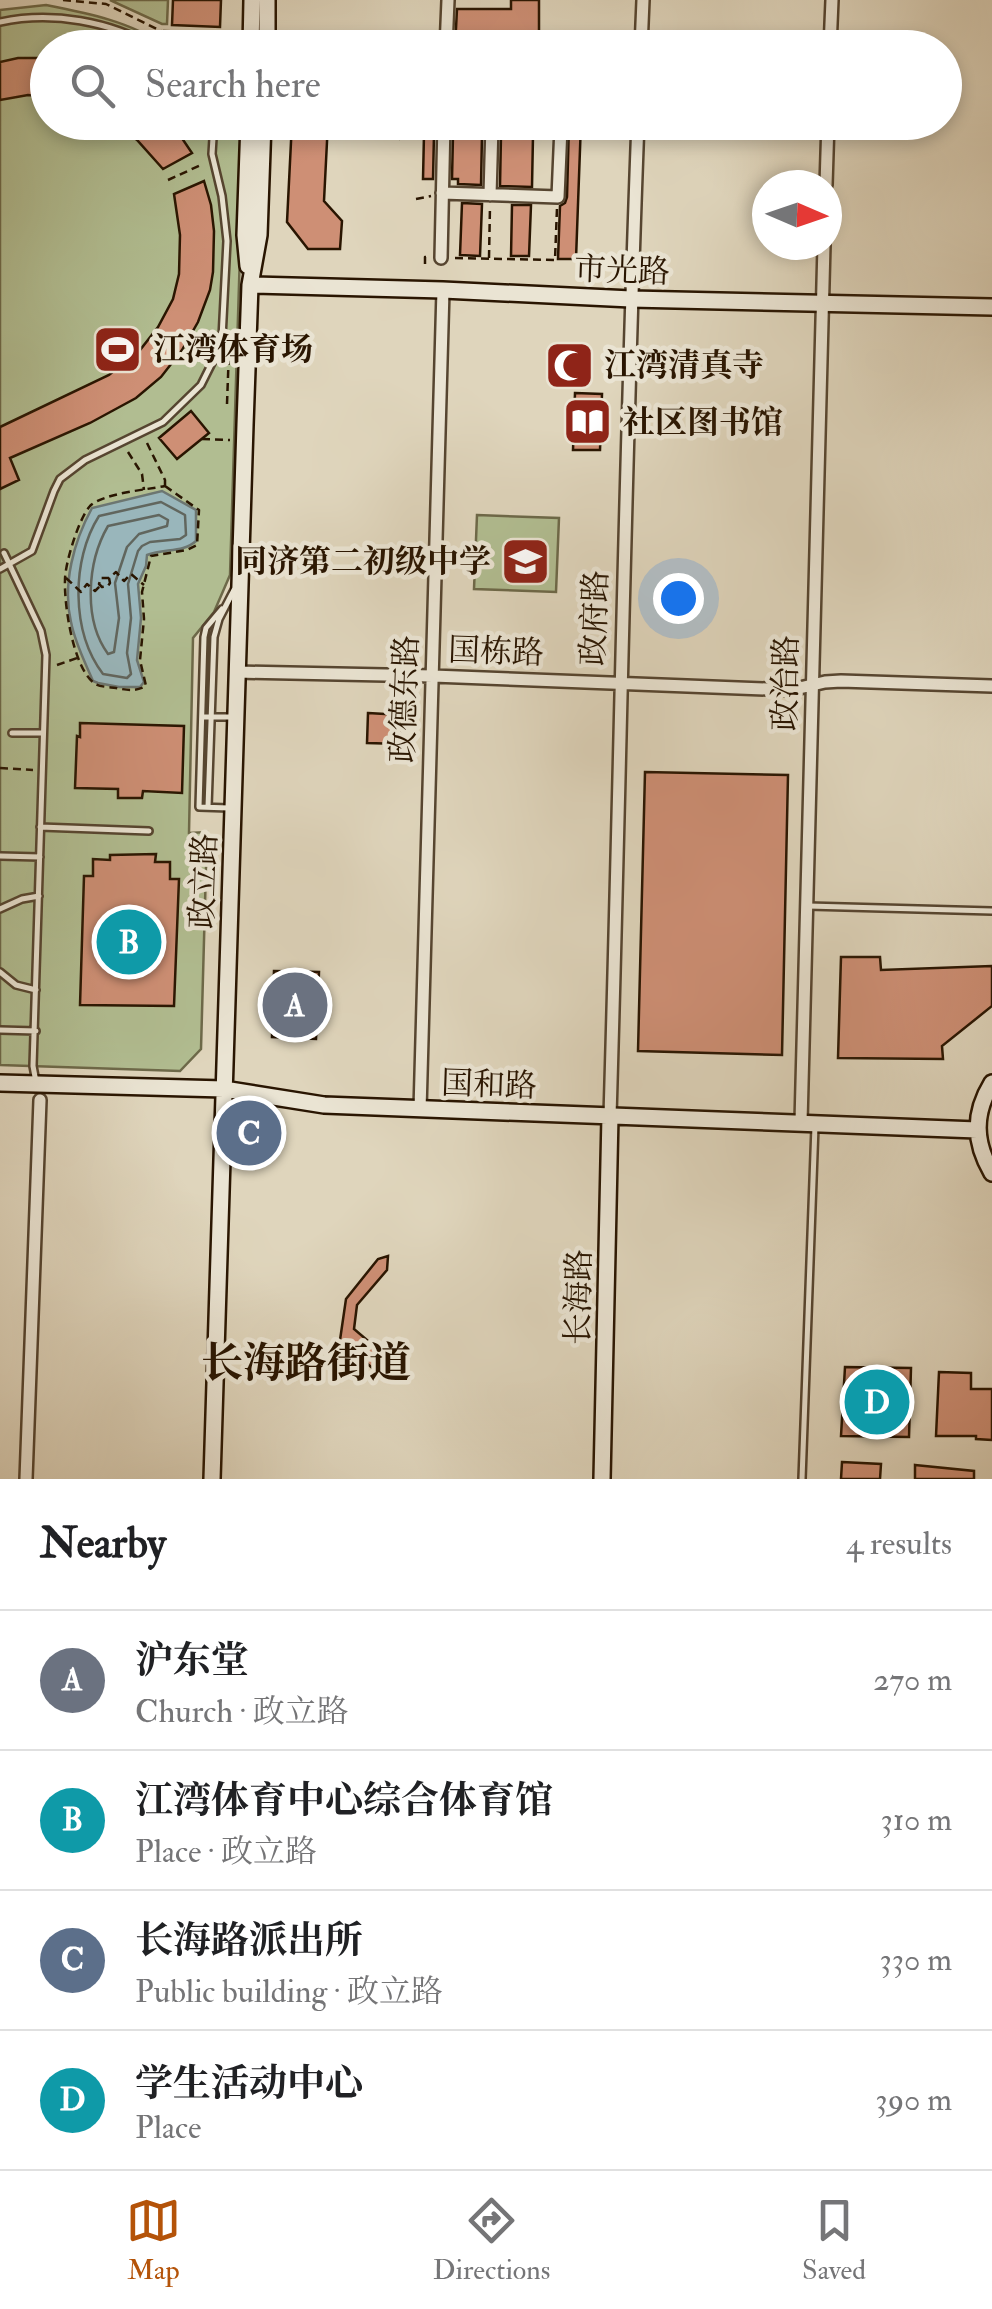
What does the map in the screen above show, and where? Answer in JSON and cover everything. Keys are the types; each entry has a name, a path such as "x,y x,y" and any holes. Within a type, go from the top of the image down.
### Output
{"main road":[{"path":"251,30 252,0"},
{"path":"266,30 267,0"},
{"name":"政立路","path":"212,1479 250,285 245,235 249,140"},
{"name":"政立路","path":"250,285 259,235 263,140"},
{"name":"市光路","path":"250,285 992,307"},
{"name":"国和路","path":"0,1082 38,1092 224,1088 324,1106 976,1130"},
{"path":"992,1083 978,1113 976,1130 981,1155 992,1173"},
{"name":"长海路","path":"602,1479 610,1116"}],"street":[{"path":"447,30 448,0"},
{"path":"642,30 643,0"},
{"path":"831,30 832,0"},
{"path":"441,258 444,140"},
{"path":"490,195 492,140"},
{"path":"442,193 558,196 560,140"},
{"name":"政府路","path":"610,1116 637,140"},
{"path":"826,170 827,140"},
{"name":"政治路","path":"808,1122 808,906 823,260"},
{"name":"政德东路","path":"420,1110 443,290"},
{"name":"国栋路","path":"237,672 790,690 841,681 992,686"},
{"path":"26,1479 38,1092"}],"lane":[{"path":"0,22 42,18 120,30"},
{"path":"0,568 32,551 60,479 85,460 163,422 201,385 222,338 227,241 213,160 214,140"},
{"path":"4,553 41,631 46,654 34,1066 38,1092"},
{"path":"208,808 214,636 236,586 240,566"},
{"path":"227,603 206,628 204,637 199,807 232,808"},
{"path":"202,717 236,717"},
{"path":"12,732 43,733"},
{"path":"40,827 149,830"},
{"path":"0,856 40,857"},
{"path":"0,909 39,896"},
{"path":"808,906 992,911"},
{"path":"0,972 16,985 36,990"},
{"path":"0,1030 36,1030"},
{"path":"802,1479 808,1122"}],"path":[{"path":"63,0 106,4 159,30"},
{"path":"168,180 213,160"},
{"path":"488,258 490,195"},
{"path":"441,258 555,260 558,196"},
{"path":"142,432 165,480 164,486"},
{"path":"202,439 244,440"},
{"path":"121,443 142,474 144,490"},
{"path":"164,486 196,506 198,545 152,556 142,584 140,660 146,686 130,691 96,686 78,657 69,625 68,559 88,508 105,498 164,486"},
{"path":"66,579 81,592 87,584 95,591 101,585 110,585 108,578 116,572 124,581 131,574 142,584"},
{"path":"45,670 78,657"},
{"path":"0,768 42,771"}],"green space":[{"path":"110,0 168,0 167,24 162,24"},
{"name":"江湾体育场","path":"46,5 93,15 135,30 30,30 30,140 243,140 230,575 214,612 193,638 189,833 207,832 201,1049 180,1071 0,1065 0,10"},
{"path":"477,515 559,518 556,592 474,589"}],"water":[{"path":"162,491 196,510 196,541 147,555 138,584 141,618 137,660 144,682 140,687 98,683 93,681 78,645 69,608 69,578 80,534 92,508"}],"building":[{"path":"173,0 221,0 220,27 172,25"},
{"path":"511,0 539,0 539,30 456,30 457,9 511,9"},
{"path":"30,58 30,95 0,100 0,62"},
{"path":"137,140 183,140 192,153 163,169"},
{"path":"291,140 327,140 324,201 342,221 340,249 308,249 287,222"},
{"path":"424,140 434,140 433,179 423,179"},
{"path":"453,140 482,140 481,185 458,184 458,179 452,179"},
{"path":"501,140 533,140 532,187 500,186"},
{"path":"569,140 580,140 576,259 558,259 560,206 567,197"},
{"name":"江湾体育场","path":"204,181 214,231 213,272 198,322 182,350 161,377 136,398 10,458 19,480 0,489 0,427 109,375 140,350 158,327 173,299 179,274 180,235 174,194"},
{"path":"462,203 482,204 480,256 460,255"},
{"path":"512,205 531,205 529,256 511,256"},
{"name":"社区图书馆","path":"575,393 602,394 600,450 573,450"},
{"path":"191,411 209,433 177,459 159,438"},
{"path":"368,713 402,715 401,744 367,743"},
{"path":"80,723 184,726 182,793 143,791 142,798 118,798 118,789 75,788"},
{"path":"645,772 788,775 782,1055 638,1051"},
{"path":"156,854 155,862 170,862 170,879 179,879 174,1006 80,1005 84,876 93,876 93,859"},
{"path":"841,957 880,957 881,970 992,966 992,1006 942,1046 943,1059 838,1058"},
{"path":"274,971 319,972 316,1039 272,1037"},
{"path":"388,1256 387,1270 357,1305 354,1329 387,1357 385,1373 378,1373 340,1340 346,1299 378,1259"},
{"path":"845,1367 911,1368 909,1437 841,1436"},
{"path":"939,1372 971,1373 971,1389 992,1389 992,1440 936,1436"},
{"path":"842,1462 881,1464 880,1479 841,1479"},
{"path":"915,1465 974,1471 974,1479 915,1479"}],"place":[{"name":"江湾体育场","path":"118,349"},
{"name":"江湾清真寺","path":"569,365"},
{"name":"社区图书馆","path":"588,422"},
{"name":"同济第二初级中学","path":"526,561"},
{"name":"江湾体育中心综合体育馆","path":"129,942"},
{"name":"沪东堂","path":"295,1005"},
{"name":"长海路派出所","path":"249,1133"},
{"name":"学生活动中心","path":"877,1402"}],"district":[{"name":"长海路街道","path":"306,1362"}]}
